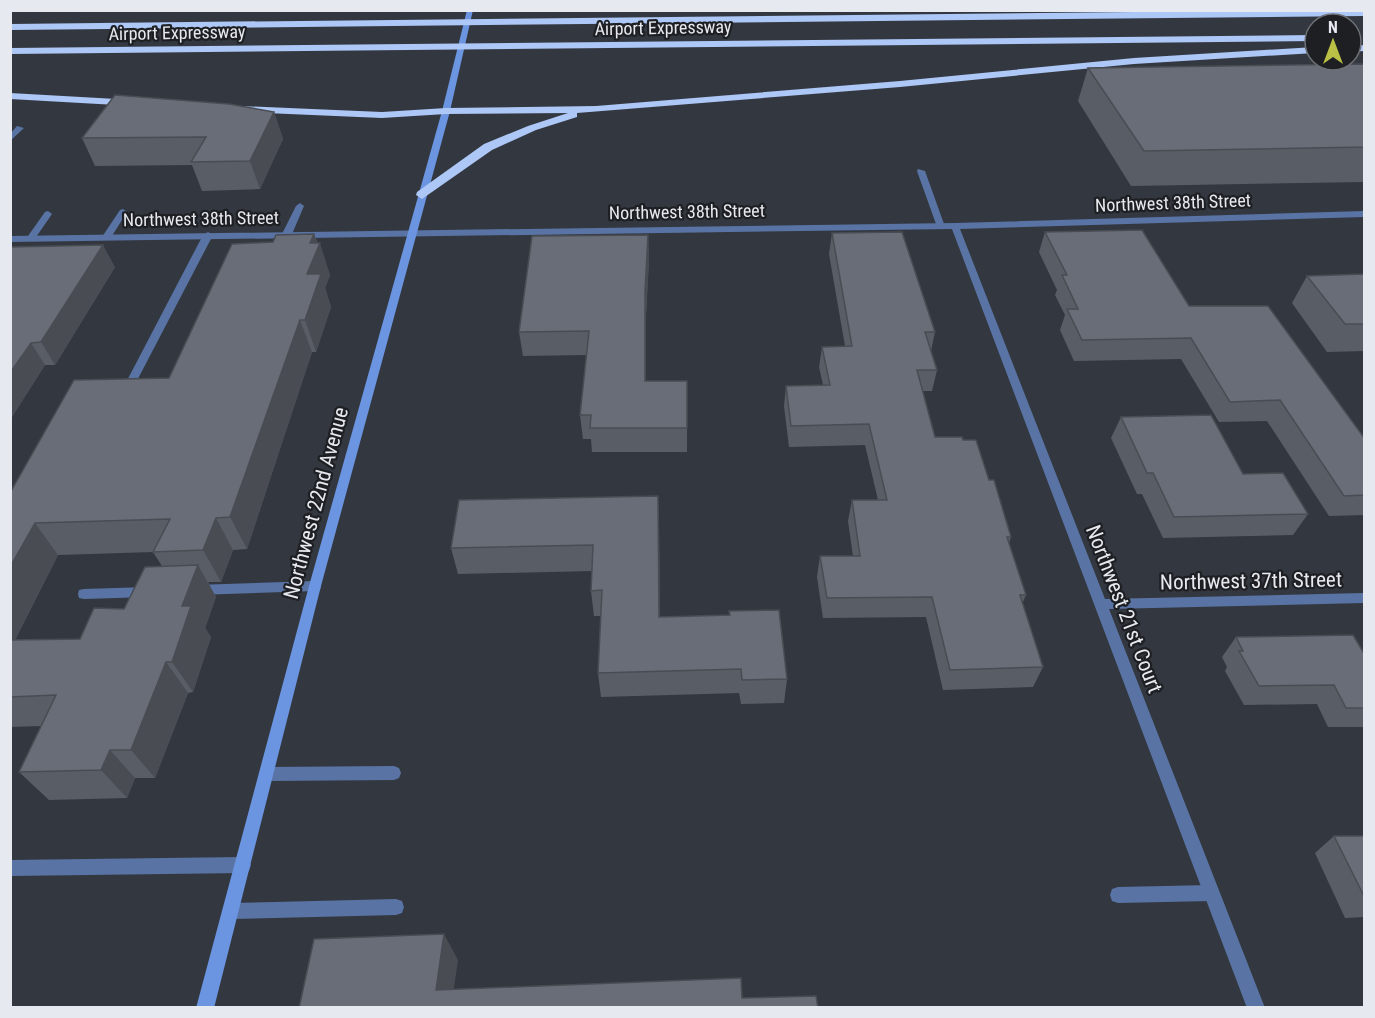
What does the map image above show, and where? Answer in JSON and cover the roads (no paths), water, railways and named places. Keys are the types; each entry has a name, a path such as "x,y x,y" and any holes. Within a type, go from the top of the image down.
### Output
{"highway":[{"name":"Airport Expressway","path":"10,27 1365,13"},
{"name":"Airport Expressway","path":"10,51 1303,38"},
{"path":"224,108 382,115 446,111 596,109 889,85 1134,61 1303,51"},
{"path":"10,96 140,104"},
{"path":"422,195 488,147 532,128 596,109"}],"main road":[{"name":"Northwest 22nd Avenue","path":"206,1008 315,586 446,111 470,10"}],"street":[{"path":"10,140 20,128"},
{"path":"921,171 940,224"},
{"path":"287,234 300,206"},
{"path":"107,237 123,212"},
{"path":"31,238 48,214"},
{"name":"Northwest 38th Street","path":"10,238 940,224 955,226 1365,214"},
{"name":"Northwest 21st Court","path":"955,226 1256,1008"},
{"path":"123,396 208,235"},
{"path":"187,591 315,586"},
{"path":"84,594 164,591"},
{"name":"Northwest 37th Street","path":"1102,604 1365,598"},
{"path":"267,774 394,773"},
{"path":"10,868 243,865"},
{"path":"1118,895 1211,893"},
{"path":"231,911 396,907"}]}
